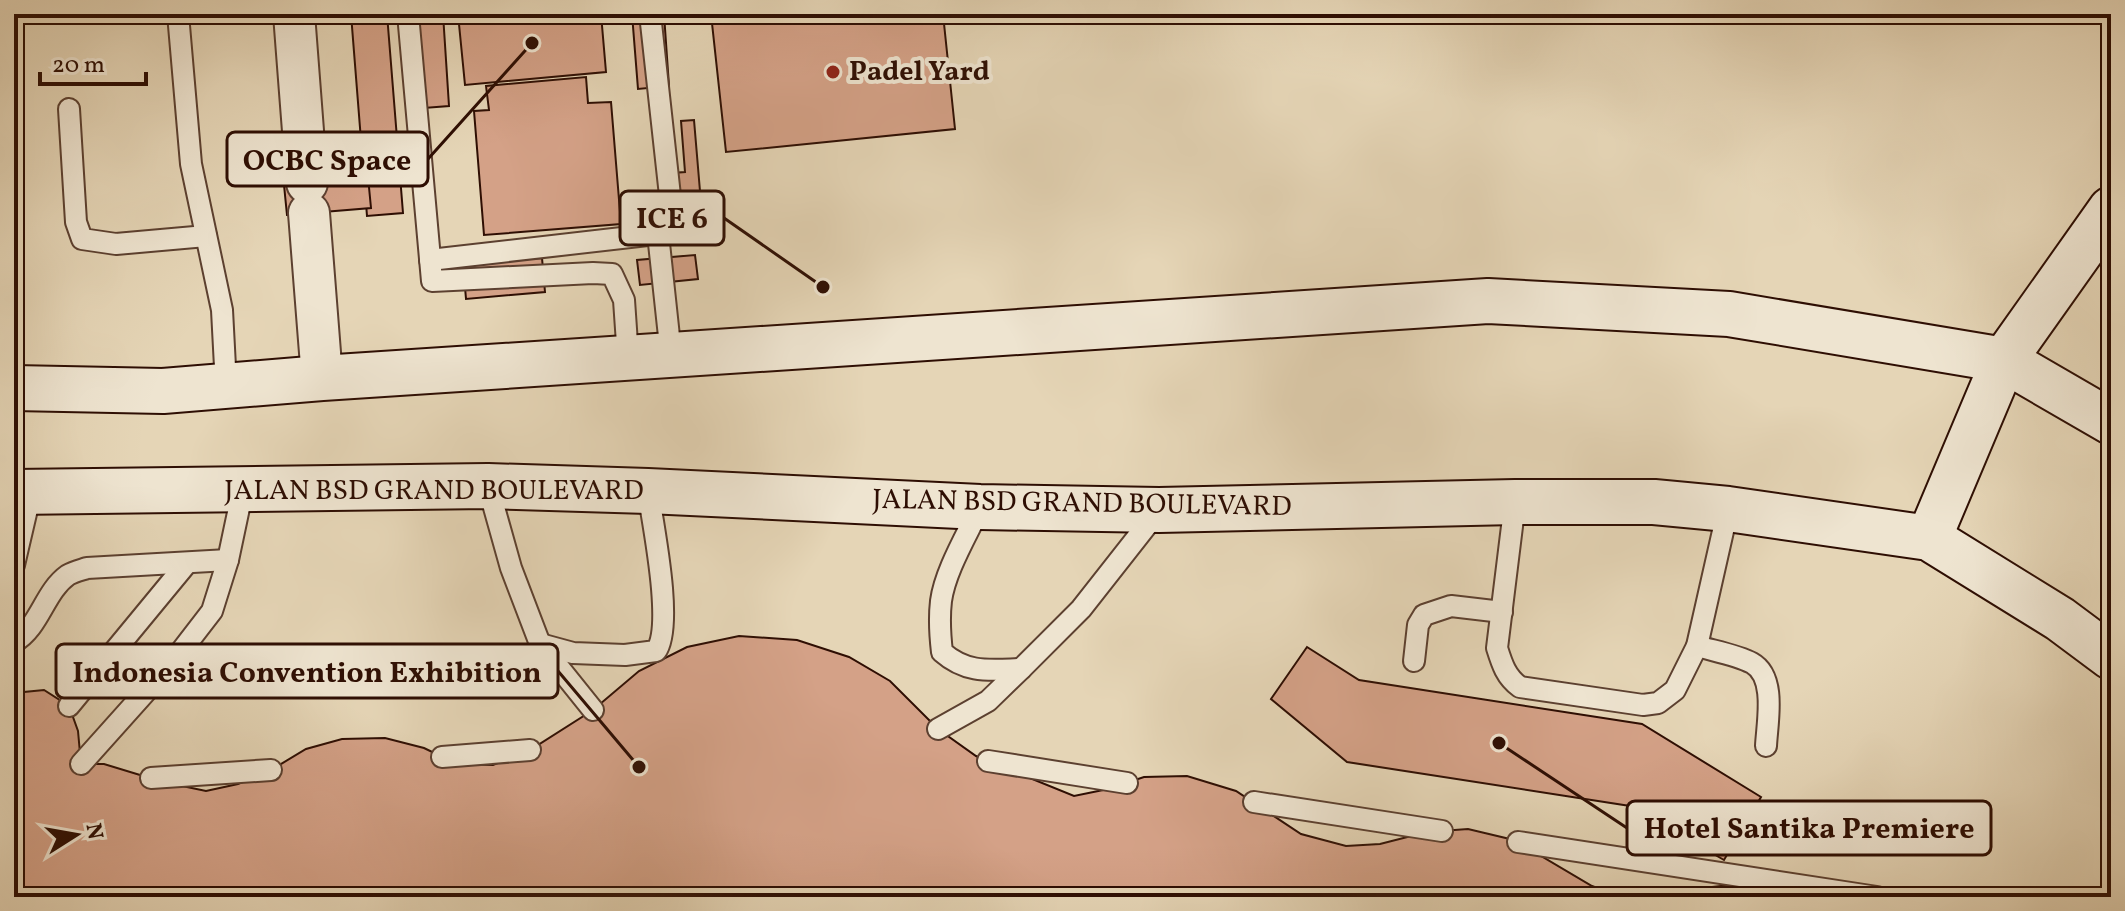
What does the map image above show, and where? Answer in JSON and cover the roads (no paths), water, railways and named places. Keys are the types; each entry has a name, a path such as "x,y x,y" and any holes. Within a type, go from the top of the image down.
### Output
{"main road":[{"path":"1929,538 2004,360 2111,209"},
{"path":"14,388 163,391 1488,301 1729,314 2004,360 2111,422"},
{"name":"JALAN BSD GRAND BOULEVARD","path":"22,492 488,486 980,507 1159,510 1654,502 1728,509 1929,538 2060,619 2111,657"}],"street":[{"path":"294,14 322,378"}],"lane":[{"path":"178,14 191,164 222,310 226,386"},
{"path":"408,14 432,281 612,274 624,300 628,358"},
{"path":"430,260 674,232 650,14"},
{"path":"69,109 76,222 82,239 116,244 206,236"},
{"path":"658,234 671,355"},
{"path":"488,486 511,568 540,644 593,710"},
{"path":"81,764 175,659 212,611 228,560 243,489"},
{"path":"540,644 573,653 625,655 656,651 661,644 664,610 648,491"},
{"path":"14,565 22,492"},
{"path":"1515,502 1497,648 1510,680 1520,687 1643,705 1658,703 1675,690 1697,646 1728,509"},
{"path":"980,507 950,571 942,598 942,652 955,663 980,671 1021,669"},
{"path":"938,729 988,701 1021,669 1081,609 1159,510"},
{"path":"14,642 22,638 69,574 87,568 228,560"},
{"path":"69,706 187,563"},
{"path":"1414,661 1418,625 1424,615 1451,606 1502,612"},
{"path":"1697,646 1754,664 1764,676 1770,693 1766,746"},
{"path":"442,757 530,750"},
{"path":"988,761 1127,783"},
{"path":"151,778 271,770"},
{"path":"1254,802 1442,831"},
{"path":"1518,842 1877,897"}],"place":[{"name":"OCBC Space","path":"532,43"},
{"name":"Padel Yard","path":"833,72"},
{"name":"ICE 6","path":"823,287"},
{"name":"Hotel Santika Premiere","path":"1499,743"},
{"name":"Indonesia Convention Exhibition","path":"639,767"}]}
